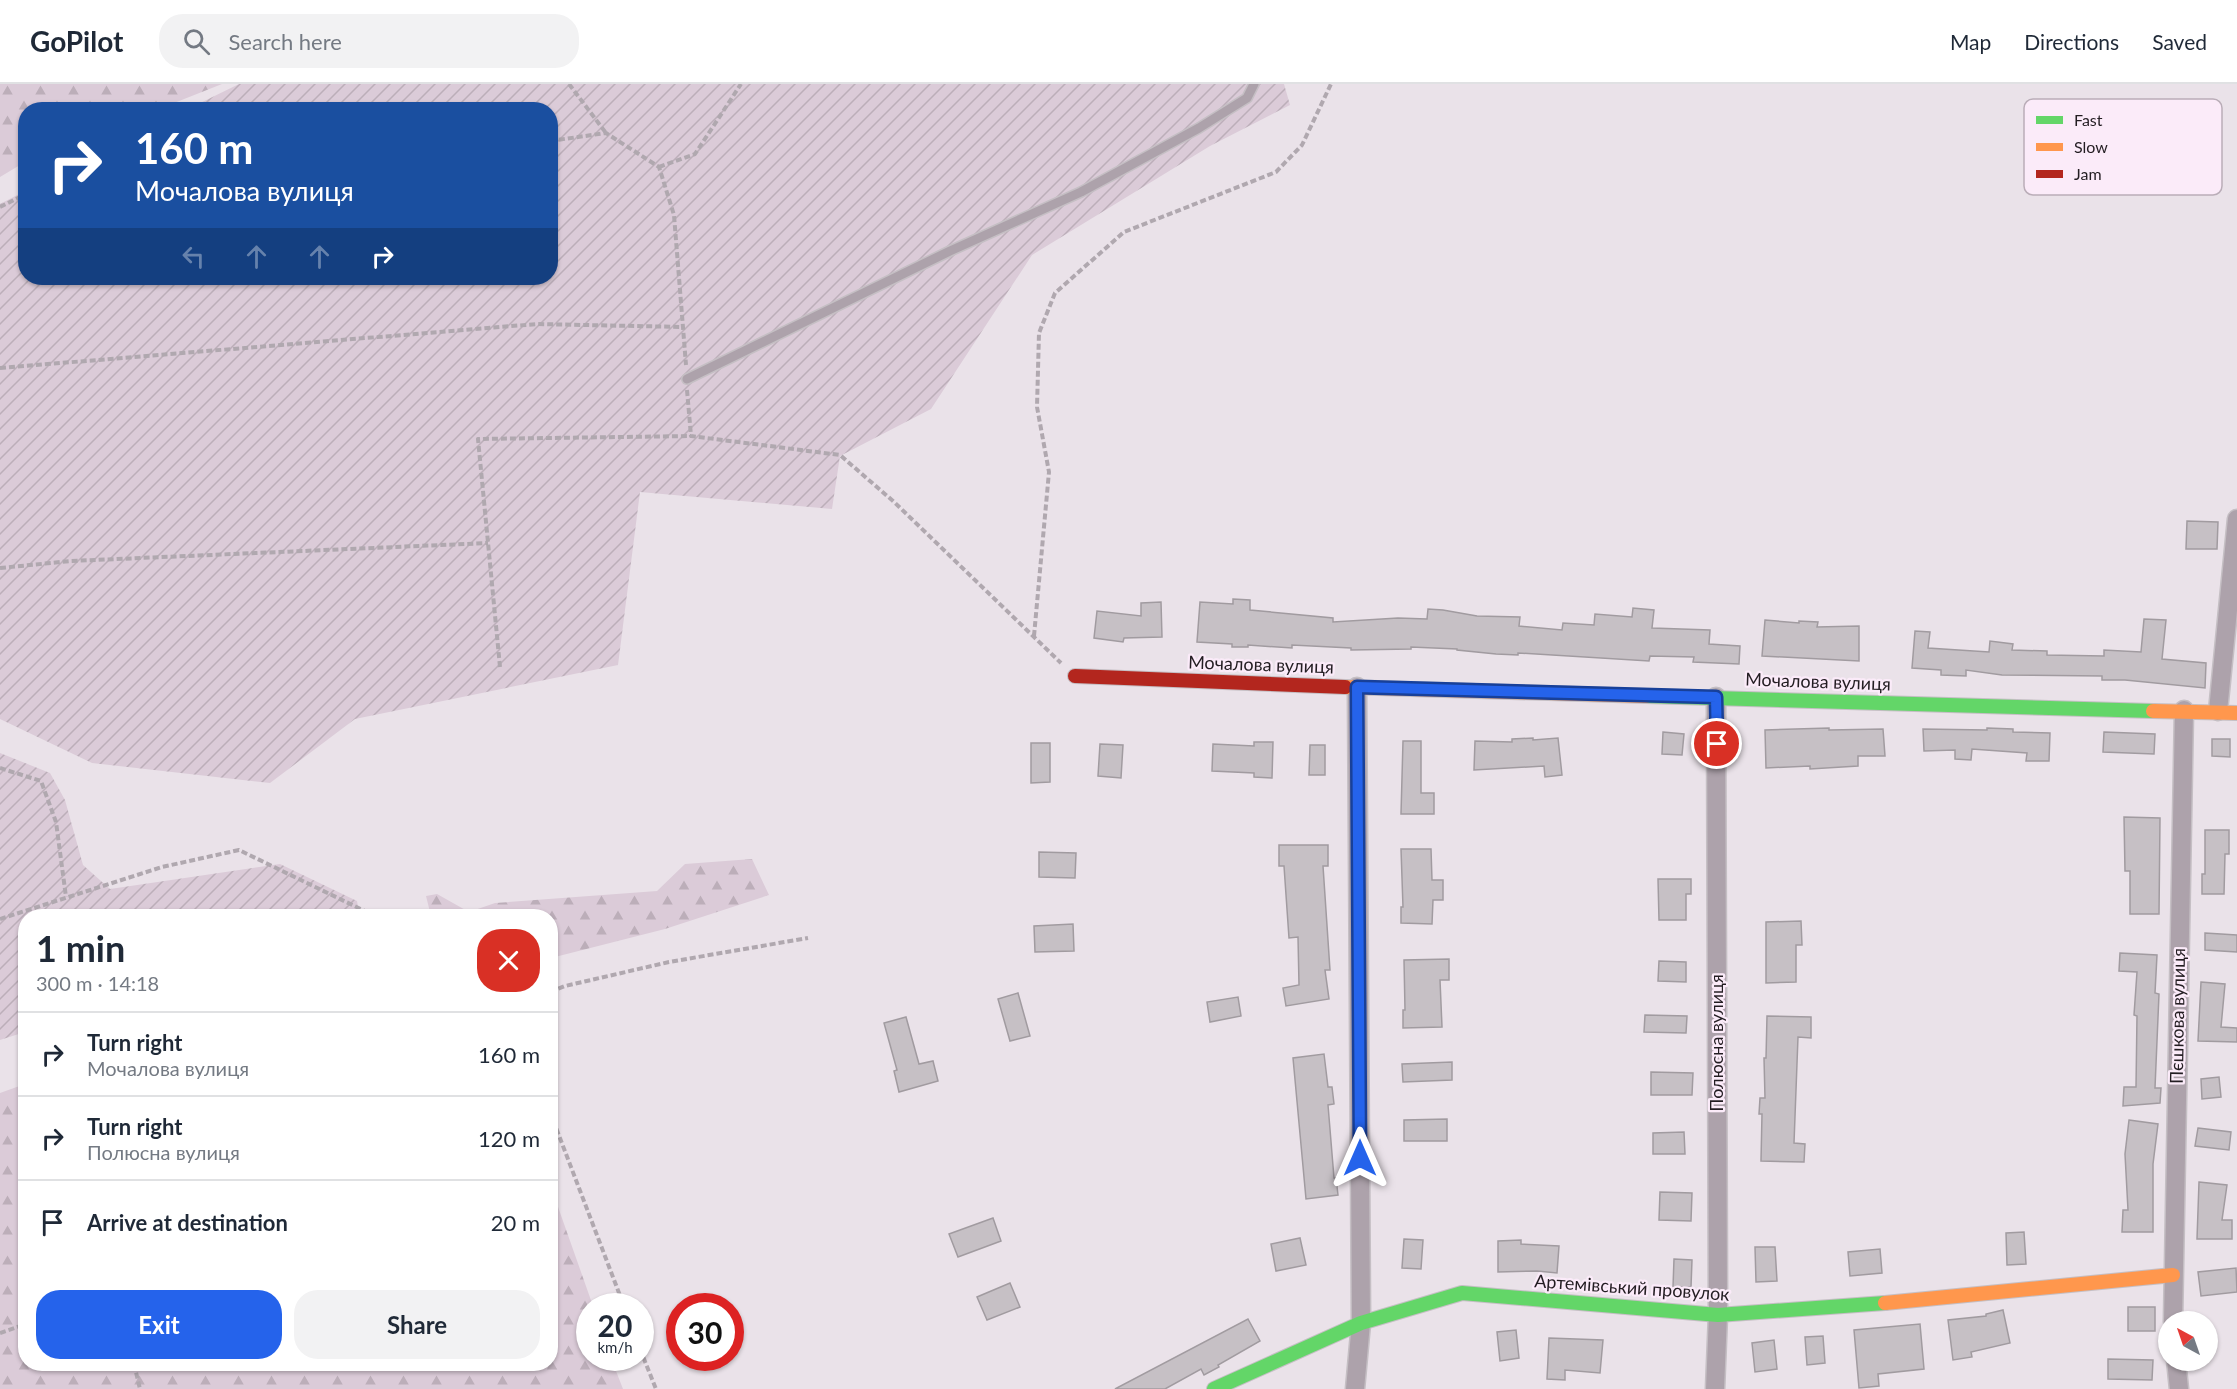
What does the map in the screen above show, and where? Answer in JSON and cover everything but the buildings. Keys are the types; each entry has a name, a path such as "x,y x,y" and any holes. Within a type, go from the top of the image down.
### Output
{"street":[{"path":"2218,711 2237,519"},
{"name":"Мочалова вулиця","path":"1074,676 1357,687 2237,713"},
{"path":"1355,1389 1361,1323 1357,687"},
{"name":"Полюсна вулиця","path":"1715,1389 1718,1315 1716,697"},
{"name":"Пєшкова вулиця","path":"2173,1311 2184,711"},
{"name":"Артемівський провулок","path":"1214,1389 1361,1323 1462,1293 1718,1315 1839,1307 2173,1275"},
{"path":"2177,1371 2179,1389"}],"lane":[{"path":"687,379 950,251 1081,192 1200,128 1247,98 1254,84"}],"path":[{"path":"569,84 606,133 659,167 674,215 691,436"},
{"path":"659,167 695,154 741,84"},
{"path":"1034,637 1049,472 1037,407 1038,333 1055,293 1124,232 1276,172 1302,145 1331,84"},
{"path":"558,140 606,133"},
{"path":"0,207 18,198"},
{"path":"0,368 537,324 683,327"},
{"path":"500,667 478,439 691,436 840,456 893,501 1074,676"},
{"path":"0,568 71,561 488,543"},
{"path":"0,768 40,781 56,822 66,897"},
{"path":"30,909 162,867 239,850 361,909"},
{"path":"0,919 18,913"},
{"path":"558,989 669,962 808,938"},
{"path":"558,1133 619,1293"},
{"path":"0,1333 18,1327"},
{"path":"136,1371 140,1389"},
{"path":"649,1371 656,1389"}],"green space":[{"path":"0,84 222,84 177,102 18,102 18,166 0,177"},
{"path":"239,84 1284,84 1290,105 1210,146 1032,255 931,409 840,456 832,509 640,492 618,665 355,719 270,783 92,763 0,719 0,204 18,195 18,285 558,285 558,102 202,102"},
{"path":"0,753 50,773 65,800 83,865 110,889 280,864 357,901 359,909 18,909 18,1034 0,1040"},
{"path":"752,859 769,895 665,929 558,956 558,909 478,909 495,903 657,891 685,864"},
{"path":"437,894 464,909 429,909 426,896"},
{"path":"18,1087 18,1371 558,1371 558,1207 588,1293 576,1293 576,1371 616,1371 623,1389 0,1389 0,1093"}],"traffic: fast":[{"path":"1646,696 2153,711"},
{"path":"1214,1389 1361,1323 1462,1293 1718,1315 1885,1303"}],"traffic: slow":[{"path":"1345,687 1646,696"},
{"path":"2153,711 2237,713"},
{"path":"1885,1303 2173,1275"}],"traffic: jam":[{"path":"1075,676 1345,687"}],"route":[{"path":"1360,1158 1357,687 1716,697 1717,744"}]}
